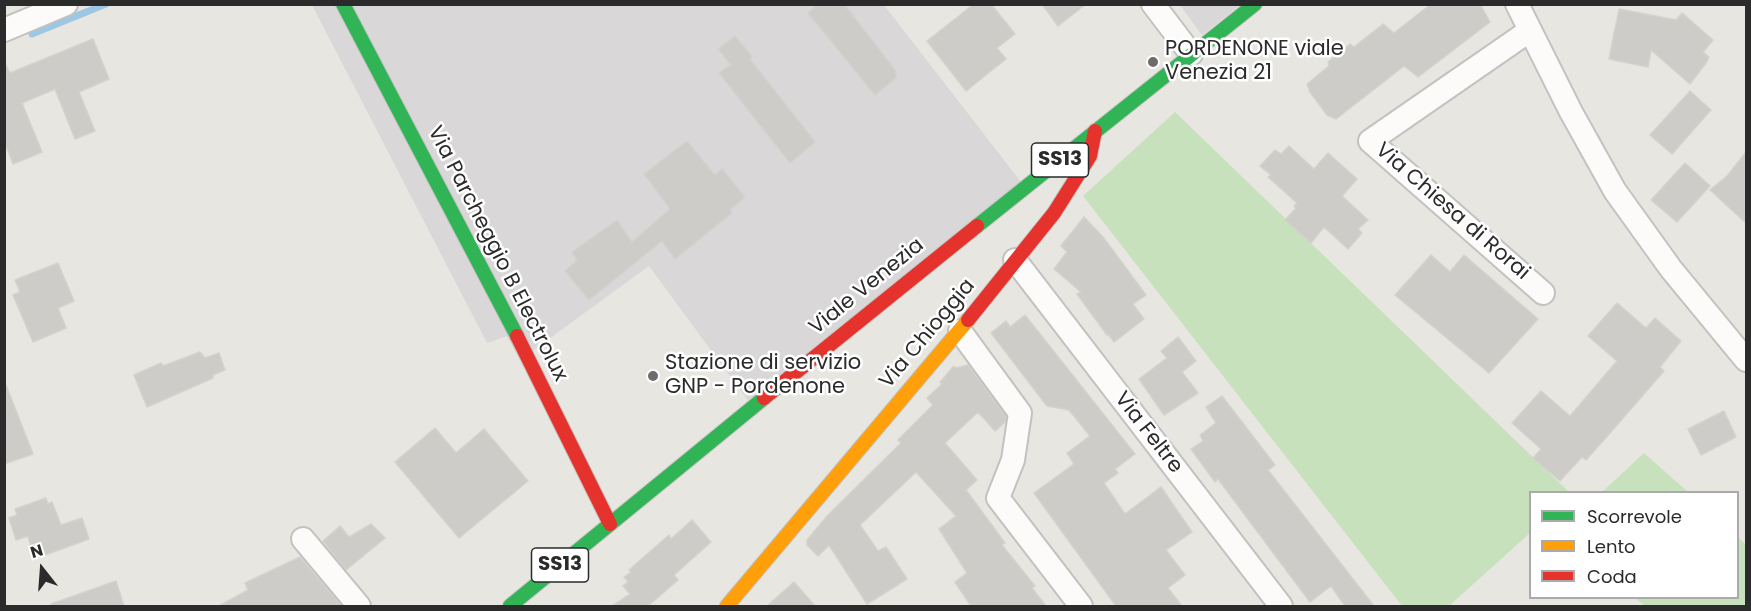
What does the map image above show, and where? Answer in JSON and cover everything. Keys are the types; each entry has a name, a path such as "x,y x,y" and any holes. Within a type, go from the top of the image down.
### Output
{"street":[{"path":"4,30 66,4"},
{"name":"Via Parcheggio B Electrolux","path":"343,4 524,349 610,524"},
{"path":"1153,4 1191,54"},
{"name":"Viale Venezia","path":"510,606 864,316 1256,4"},
{"path":"1516,4 1571,112 1615,191 1671,269 1746,360"},
{"name":"Via Chiesa di Rorai","path":"1529,31 1370,141 1544,293"},
{"name":"Via Chioggia","path":"736,602 960,331 1054,213 1090,156 1095,132"},
{"name":"Via Feltre","path":"1015,260 1281,606"},
{"path":"960,331 1020,413 1013,460 998,498 1081,606"},
{"path":"303,539 359,606"}],"shaded area":[{"path":"312,5 884,5 1021,182 749,402 649,266 520,360 507,336 487,343"},
{"path":"1180,5 1240,5 1202,35"}],"green space":[{"path":"1175,112 1568,491 1529,491 1529,534 1449,606 1402,606 1083,196"},
{"path":"1644,453 1687,491 1603,491"},
{"path":"1739,538 1746,545 1746,606 1645,606 1636,599 1739,599"}],"building":[{"path":"818,4 844,4 896,71 896,78 875,95 808,13"},
{"path":"974,4 991,4 1015,34 997,48 1006,59 966,91 927,41"},
{"path":"1042,4 1086,4 1058,26"},
{"path":"1431,4 1480,4 1490,22 1418,77 1404,66 1336,119 1327,115 1310,92 1307,84 1329,66 1328,62 1350,44 1354,47 1383,24 1394,33"},
{"path":"1619,9 1676,20 1682,13 1713,40 1703,52 1709,57 1706,63 1690,84 1651,50 1648,67 1609,59"},
{"path":"735,36 752,56 750,59 815,142 790,163 719,73 731,65 718,49"},
{"path":"93,39 109,79 79,92 95,131 75,139 55,89 22,103 42,152 13,164 4,140 4,61 10,73"},
{"path":"1690,91 1711,110 1672,154 1650,135"},
{"path":"687,141 715,175 722,169 745,197 730,210 732,213 675,259 662,241 589,300 565,271 577,260 572,252 617,220 632,242 670,209 644,174"},
{"path":"1289,146 1314,169 1328,153 1357,179 1342,196 1368,220 1358,229 1362,233 1348,249 1324,227 1311,243 1285,220 1296,208 1294,206 1297,203 1268,177 1271,175 1260,166 1275,150 1281,154"},
{"path":"1746,152 1746,223 1710,190 1727,176"},
{"path":"1685,163 1710,186 1677,222 1651,200"},
{"path":"1084,217 1103,237 1146,295 1133,304 1144,319 1114,342 1077,294 1081,292 1054,269 1067,252 1061,246"},
{"path":"1431,255 1450,272 1464,255 1538,319 1489,373 1395,295"},
{"path":"58,263 74,301 58,308 66,328 33,342 13,295 20,292 15,280"},
{"path":"1617,303 1646,328 1655,318 1681,341 1660,367 1664,371 1586,460 1582,457 1560,481 1533,458 1541,449 1512,423 1541,391 1570,416 1617,361 1588,336"},
{"path":"1025,315 1135,454 1115,469 1118,473 1104,483 1125,514 1161,487 1192,532 1166,550 1185,575 1168,588 1182,606 1116,606 1034,493 1074,464 1067,453 1090,436 1069,410 1047,406 991,333 1006,321 1010,327"},
{"path":"1178,337 1196,361 1182,372 1198,393 1164,415 1139,379 1167,358 1161,351"},
{"path":"200,352 205,358 219,353 225,370 213,375 213,378 147,407 134,375 161,363 163,366"},
{"path":"968,365 1006,416 1005,422 995,431 978,412 945,443 977,480 966,490 1005,543 1002,545 1035,586 1032,588 1046,606 971,606 955,582 967,573 939,529 956,516 916,472 860,525 878,551 886,547 907,579 867,604 829,545 818,556 807,545 807,540 828,515 901,443 898,440 933,405 927,398 942,384 940,382 954,366 956,368"},
{"path":"6,385 33,454 4,464 4,386"},
{"path":"1222,396 1275,465 1268,470 1374,606 1345,606 1331,586 1310,602 1218,479 1215,482 1191,449 1203,441 1200,435 1216,423 1206,407"},
{"path":"1724,411 1736,437 1701,455 1688,429"},
{"path":"435,428 456,453 484,429 528,481 459,538 395,462"},
{"path":"46,498 48,504 52,502 61,525 82,518 89,539 34,559 28,536 16,540 9,518 17,515 15,509"},
{"path":"692,520 711,542 674,575 678,580 648,606 612,606 630,594 623,586 628,582 624,577 631,572 629,570 669,535 671,539"},
{"path":"371,524 385,538 346,570 323,541 340,526 349,537"},
{"path":"300,557 342,606 219,606 248,590 245,583"},
{"path":"116,581 124,606 51,606 51,604"},
{"path":"794,582 815,606 767,606"}],"waterway":[{"path":"32,34 106,4"}],"traffic: fast":[{"path":"343,4 517,336"},
{"path":"977,226 1255,4"},
{"path":"510,606 764,398"}],"traffic: slow":[{"path":"727,606 968,320"}],"traffic: jam":[{"path":"968,320 1054,213 1090,156 1095,131"},
{"path":"764,398 977,226"},
{"path":"517,336 610,524"}],"place":[{"name":"PORDENONE viale Venezia 21","path":"1153,62"},
{"name":"Stazione di servizio GNP - Pordenone","path":"653,376"}]}
